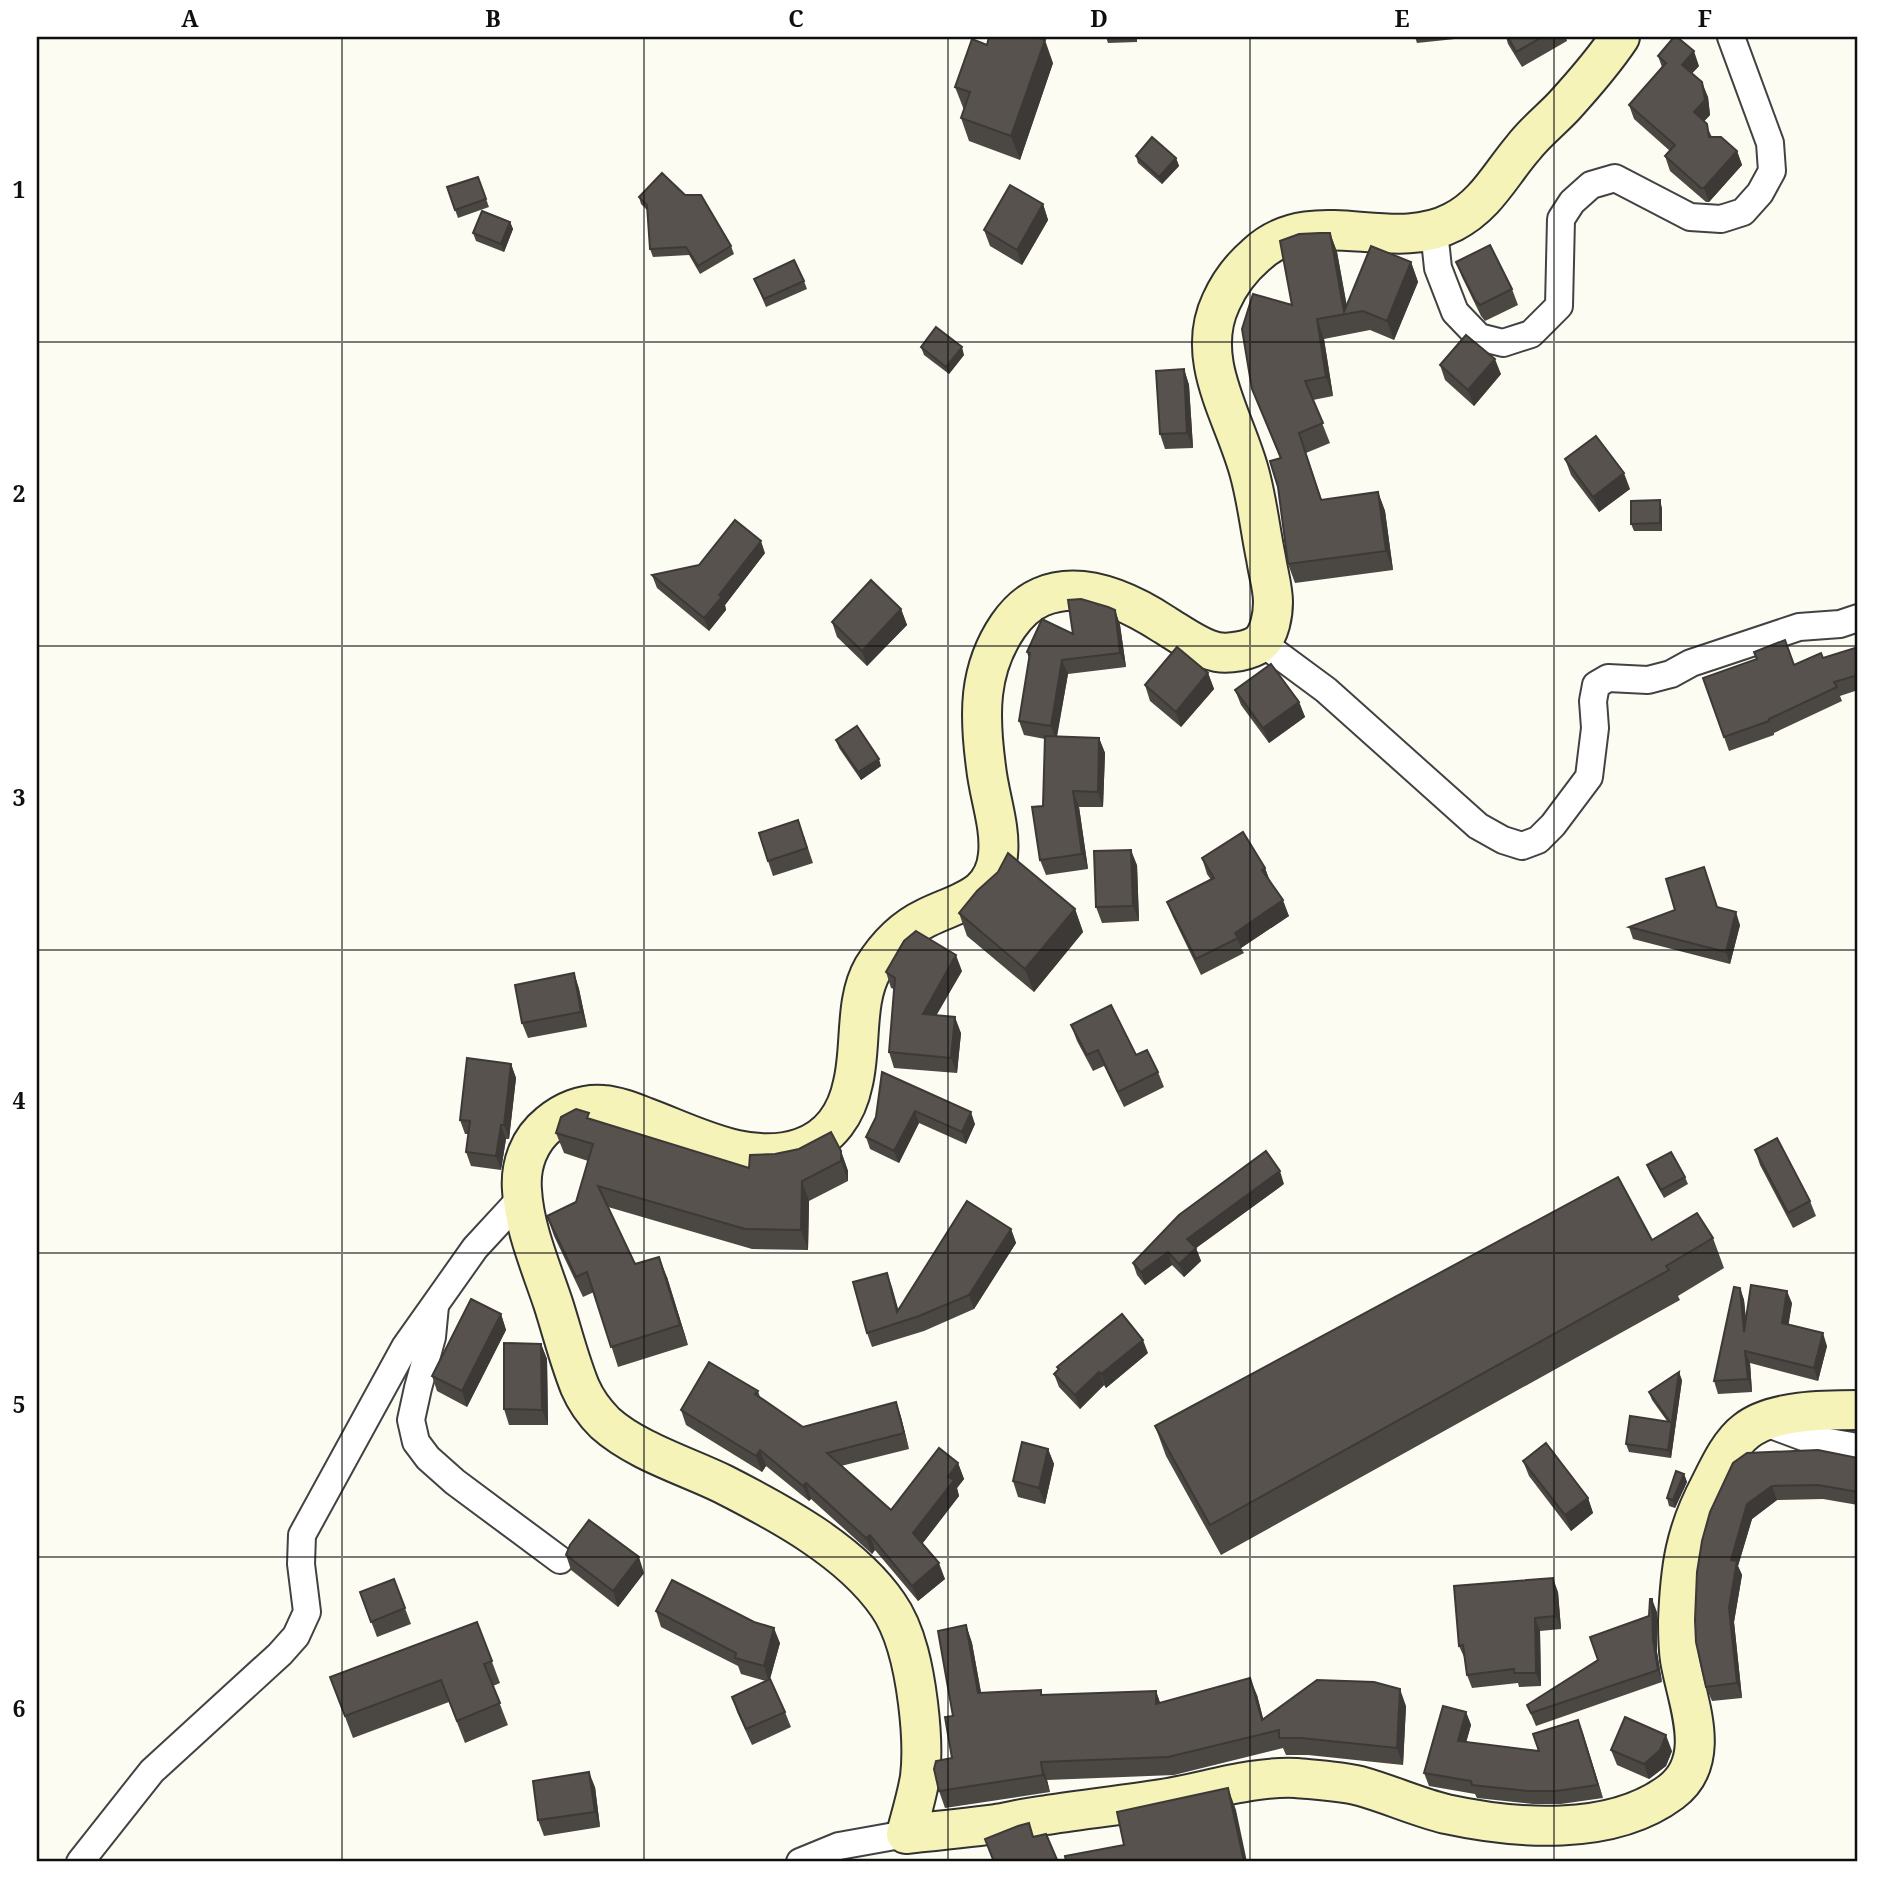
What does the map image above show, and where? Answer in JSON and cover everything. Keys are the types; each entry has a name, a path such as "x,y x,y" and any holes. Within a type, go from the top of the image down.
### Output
{"street":[{"path":"902,1848 920,1775 922,1739 914,1679 906,1645 892,1610 869,1582 808,1531 774,1510 635,1444 609,1427 590,1407 575,1373 535,1249 522,1197 522,1175 528,1150 539,1133 567,1111 605,1105 632,1112 712,1144 755,1153 780,1154 809,1146 826,1136 843,1113 853,1085 865,983 878,960 894,939 922,920 965,903 987,885 999,862 998,834 985,766 982,692 988,664 1000,637 1017,613 1040,597 1076,589 1111,598 1147,613 1185,637 1216,652 1244,650 1261,642 1269,629 1274,600 1250,476 1217,385 1211,345 1214,316 1228,288 1250,260 1273,240 1297,232 1328,228 1394,234 1434,231 1460,219 1487,198 1524,145 1566,104 1620,37"},
{"path":"1434,231 1438,268 1455,312 1479,337 1503,344 1531,334 1559,306 1561,219 1572,202 1591,185 1615,178 1690,217 1721,219 1743,212 1760,193 1772,171 1770,143 1731,37"},
{"path":"1261,642 1326,690 1478,826 1503,840 1522,846 1538,840 1590,777 1595,728 1592,701 1596,685 1608,678 1648,680 1799,627 1840,624 1858,618"},
{"path":"80,1862 152,1771 280,1654 296,1636 307,1612 301,1564 302,1535 405,1347 475,1248 522,1197"},
{"path":"435,1305 432,1337 411,1420 415,1441 428,1458 455,1482 561,1560"},
{"path":"800,1862 839,1846 902,1848 997,1824 1164,1799 1263,1780 1291,1778 1359,1786 1443,1813 1506,1823 1582,1826 1617,1817 1657,1801 1673,1791 1686,1777 1696,1731 1680,1658 1678,1623 1689,1530 1704,1496 1731,1448 1745,1431 1763,1422 1803,1412 1858,1410"},
{"path":"1763,1422 1806,1438 1858,1447"}],"building":[{"path":"989,37 1035,37 1045,40 1011,136 961,118 970,92 955,87 972,39 987,45"},
{"path":"1508,37 1542,37 1516,52"},
{"path":"1674,37 1694,51 1682,65 1702,82 1705,100 1694,112 1707,124 1709,137 1721,137 1737,151 1704,188 1665,156 1675,145 1629,105 1666,63 1658,56"},
{"path":"1152,137 1176,158 1159,177 1136,156"},
{"path":"662,173 685,195 701,195 731,246 698,266 686,247 650,249 647,205 639,197"},
{"path":"478,177 486,199 455,210 447,187"},
{"path":"1010,185 1043,204 1017,250 984,230"},
{"path":"482,211 510,222 501,244 473,233"},
{"path":"1330,233 1344,312 1371,246 1411,262 1387,321 1363,311 1317,319 1326,377 1305,381 1323,423 1299,433 1321,500 1378,492 1386,551 1288,564 1278,487 1270,461 1281,458 1252,389 1242,329 1253,294 1292,305 1280,241 1299,234"},
{"path":"1490,245 1512,289 1480,305 1456,262"},
{"path":"794,260 804,281 764,299 754,279"},
{"path":"936,327 962,347 946,367 921,347"},
{"path":"1466,335 1495,359 1468,390 1440,365"},
{"path":"1184,369 1187,433 1160,434 1156,371"},
{"path":"1596,436 1624,473 1593,497 1565,459"},
{"path":"1660,500 1660,523 1631,524 1631,501"},
{"path":"735,520 761,541 704,618 652,575 699,565"},
{"path":"871,580 901,609 862,651 832,622"},
{"path":"1081,599 1115,610 1120,653 1062,660 1051,726 1019,721 1030,653 1027,652 1042,619 1073,634 1068,600"},
{"path":"1785,640 1794,665 1821,653 1823,658 1858,647 1858,675 1834,682 1837,687 1769,721 1724,737 1703,678 1757,659 1754,652"},
{"path":"1177,647 1208,673 1176,712 1145,685"},
{"path":"1271,664 1299,702 1263,728 1235,690"},
{"path":"857,726 879,759 858,772 836,740"},
{"path":"1045,736 1099,738 1098,792 1073,791 1082,854 1040,860 1032,807 1043,806"},
{"path":"798,820 807,848 768,861 759,833"},
{"path":"1243,832 1265,868 1262,870 1283,900 1235,933 1238,938 1196,959 1167,902 1214,878 1202,858"},
{"path":"1131,850 1133,906 1096,907 1094,851"},
{"path":"1008,853 1075,909 1025,969 959,913 977,891 998,872"},
{"path":"1704,867 1717,907 1736,912 1726,952 1629,927 1675,910 1666,879"},
{"path":"916,931 956,955 923,1014 955,1017 951,1058 889,1052 895,978 886,972 904,941"},
{"path":"574,973 581,1012 522,1023 515,985"},
{"path":"1111,1005 1136,1055 1147,1050 1158,1072 1118,1092 1098,1050 1087,1055 1071,1025"},
{"path":"467,1058 511,1064 504,1125 501,1125 496,1156 466,1152 470,1121 460,1120"},
{"path":"882,1072 971,1112 962,1132 915,1111 894,1151 866,1137 876,1117"},
{"path":"576,1109 589,1113 587,1118 749,1168 750,1155 799,1149 831,1132 841,1151 841,1161 802,1181 801,1230 745,1229 598,1186 635,1264 659,1257 680,1325 611,1347 587,1272 576,1277 547,1216 576,1202 593,1144 556,1133 561,1117"},
{"path":"1777,1138 1810,1201 1788,1213 1755,1150"},
{"path":"1266,1151 1280,1171 1187,1239 1196,1248 1179,1264 1168,1252 1141,1272 1133,1263 1179,1215"},
{"path":"1671,1152 1685,1177 1661,1190 1647,1165"},
{"path":"1618,1177 1652,1240 1697,1213 1713,1238 1666,1266 1669,1270 1210,1525 1155,1426"},
{"path":"967,1201 1011,1229 969,1295 919,1316 867,1333 853,1282 887,1273 897,1312"},
{"path":"1751,1285 1787,1291 1782,1323 1823,1333 1814,1368 1745,1351 1748,1379 1714,1381 1734,1287 1740,1288 1744,1332"},
{"path":"471,1299 501,1314 462,1391 432,1376"},
{"path":"1122,1314 1143,1340 1101,1374 1099,1372 1075,1395 1054,1374 1059,1369 1057,1367"},
{"path":"504,1343 541,1344 542,1410 504,1409"},
{"path":"709,1362 758,1391 755,1394 803,1427 896,1402 904,1433 827,1453 891,1510 939,1448 958,1463 948,1477 954,1480 913,1533 939,1563 912,1586 870,1535 866,1538 806,1483 803,1486 760,1450 756,1456 681,1410"},
{"path":"1679,1372 1668,1450 1626,1444 1630,1416 1670,1422 1649,1392"},
{"path":"1022,1442 1048,1449 1039,1488 1013,1481"},
{"path":"1546,1443 1588,1498 1565,1515 1523,1461"},
{"path":"1818,1450 1858,1458 1858,1492 1818,1485 1772,1486 1747,1504 1731,1560 1737,1561 1729,1608 1737,1683 1706,1687 1696,1642 1697,1572 1710,1512 1733,1463 1747,1453"},
{"path":"1676,1471 1684,1474 1673,1500 1667,1498"},
{"path":"589,1520 639,1557 613,1591 566,1555 570,1545"},
{"path":"1553,1578 1556,1616 1535,1618 1536,1673 1514,1673 1514,1669 1467,1675 1463,1645 1459,1646 1454,1586"},
{"path":"394,1579 405,1608 371,1622 360,1592"},
{"path":"672,1580 754,1622 774,1628 764,1666 735,1658 736,1653 656,1611"},
{"path":"1650,1599 1658,1670 1531,1713 1527,1705 1598,1660 1590,1637 1649,1616"},
{"path":"477,1622 492,1661 484,1664 500,1703 457,1721 441,1680 345,1716 330,1677"},
{"path":"966,1625 978,1693 1041,1690 1041,1695 1156,1691 1156,1704 1250,1678 1262,1720 1317,1680 1374,1682 1400,1689 1397,1748 1279,1738 1279,1730 1168,1757 1041,1762 1043,1775 939,1791 934,1769 936,1761 952,1758 945,1717 953,1716 938,1631"},
{"path":"770,1679 785,1712 746,1729 732,1697"},
{"path":"1443,1706 1466,1712 1458,1741 1539,1751 1533,1734 1578,1720 1598,1785 1556,1791 1528,1791 1472,1785 1471,1781 1424,1773"},
{"path":"1625,1717 1666,1735 1660,1750 1644,1764 1611,1750"},
{"path":"589,1772 595,1812 538,1820 533,1781"},
{"path":"1228,1788 1244,1862 1066,1862 1065,1856 1124,1845 1117,1812"},
{"path":"1029,1823 1033,1837 1046,1834 1058,1862 994,1862 985,1839"}]}
